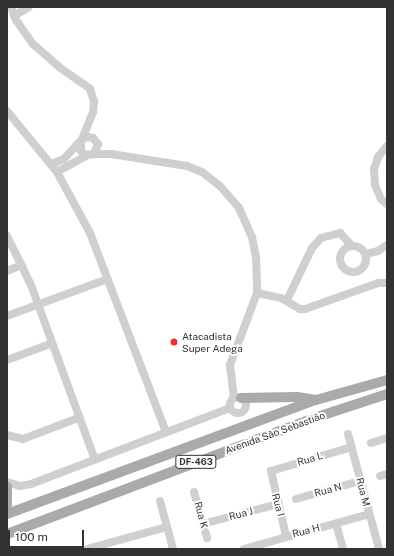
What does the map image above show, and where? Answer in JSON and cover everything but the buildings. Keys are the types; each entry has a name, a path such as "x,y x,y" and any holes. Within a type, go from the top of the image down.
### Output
{"main road":[{"name":"Avenida São Sebastião","path":"7,514 316,400 387,380"},
{"name":"Avenida São Sebastião","path":"8,536 314,418 387,394"},
{"path":"238,398 297,397 316,400"},
{"path":"7,487 7,505"}],"street":[{"path":"11,7 14,16 33,44 59,67 90,88 94,101 90,125 82,140 64,159 51,164"},
{"path":"14,16 29,7"},
{"path":"7,111 57,172 90,233 166,432"},
{"path":"90,125 95,141 91,155"},
{"path":"82,140 95,141 111,154"},
{"path":"82,140 81,151 91,155"},
{"path":"387,146 378,157 374,169 375,185 381,199 387,204"},
{"path":"57,172 91,155 111,154 187,166 202,172 220,186 238,208 252,237 256,257 257,293 230,365 238,398 245,402 243,411 234,412 230,408"},
{"path":"287,300 312,248 321,238 340,233 351,245"},
{"path":"7,236 22,265 50,344 95,460"},
{"path":"351,245 358,246 365,254 367,263 362,269 350,272 341,264 340,259 346,246 351,245"},
{"path":"365,254 378,251 387,245"},
{"path":"7,271 22,265"},
{"path":"7,316 107,279"},
{"path":"257,293 287,300 300,309 305,309 378,283 387,283"},
{"path":"7,360 50,344"},
{"path":"7,482 14,485 25,486 230,408 238,398"},
{"path":"7,434 23,438 78,418"},
{"name":"Rua M","path":"348,434 379,549"},
{"path":"371,443 387,438"},
{"name":"Rua L","path":"270,473 272,470 352,448"},
{"name":"Rua I","path":"270,473 286,536"},
{"name":"Rua N","path":"296,498 360,481"},
{"name":"Rua K","path":"194,492 207,538"},
{"path":"160,501 173,549"},
{"name":"Rua J","path":"203,524 278,504"},
{"name":"Rua H","path":"245,549 286,536 336,524 369,514"},
{"path":"336,524 343,549"},
{"path":"87,549 167,528"}],"place":[{"name":"Atacadista Super Adega","path":"174,342"}]}
